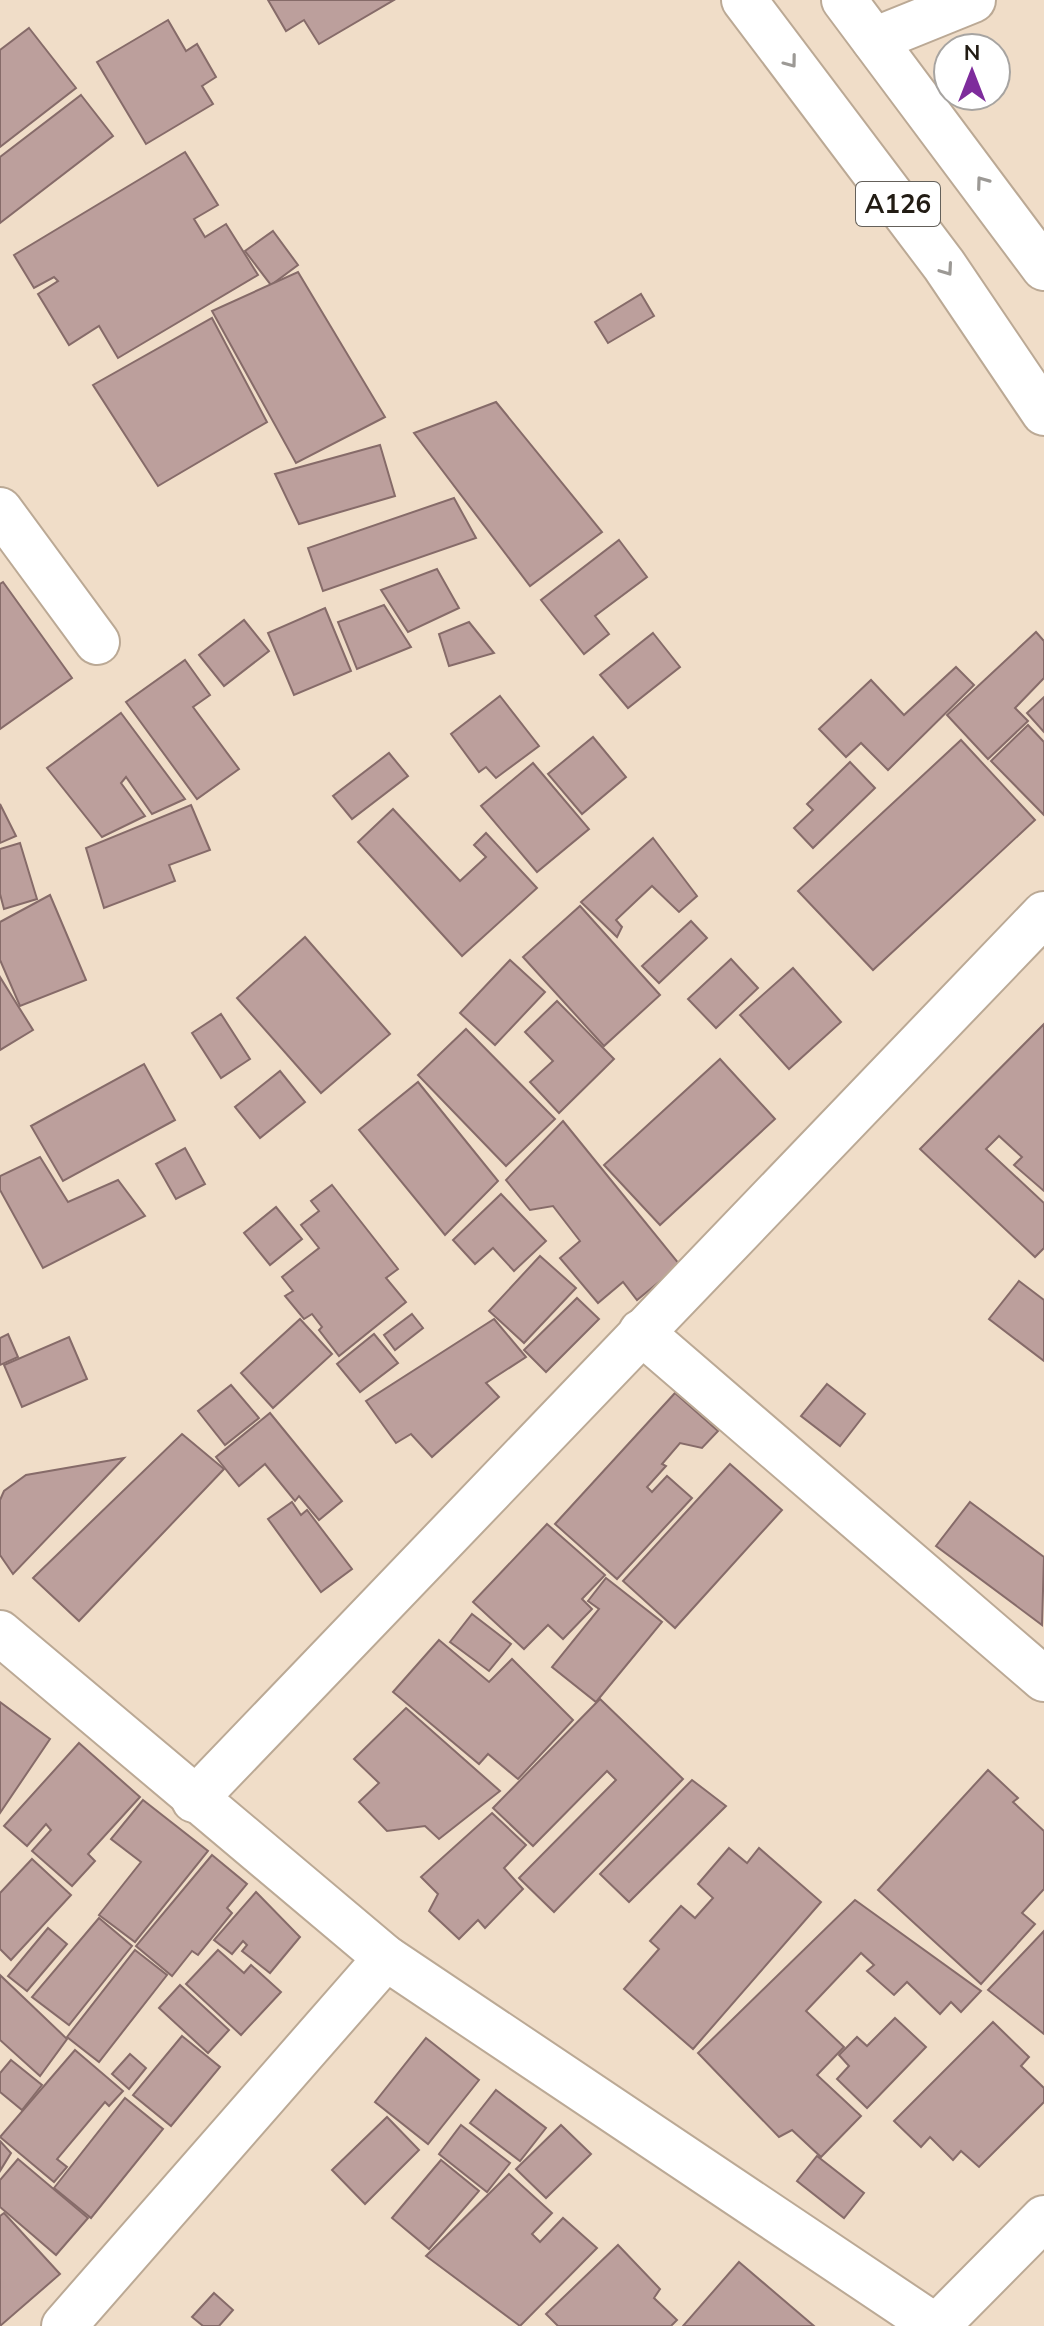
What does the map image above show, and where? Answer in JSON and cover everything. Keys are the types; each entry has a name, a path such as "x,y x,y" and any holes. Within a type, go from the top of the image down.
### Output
{"main road":[{"name":"A126","path":"744,0 944,265 1044,413"},
{"name":"A126","path":"844,0 1044,268"},
{"path":"874,40 973,0"},
{"path":"0,510 97,642"},
{"path":"194,1800 1044,914"},
{"path":"641,1332 1044,1679"},
{"path":"0,1633 194,1800 386,1958 936,2326 1044,2218"},
{"path":"64,2326 386,1958"}],"building":[{"path":"268,0 394,0 319,44 304,20 286,31"},
{"path":"168,20 186,51 197,44 216,77 202,86 213,104 146,144 97,62"},
{"path":"29,28 76,88 0,147 0,50"},
{"path":"81,95 113,136 0,223 0,157"},
{"path":"185,152 218,205 194,219 205,237 226,224 258,275 118,358 99,326 69,345 38,294 58,281 54,277 34,288 14,255"},
{"path":"273,231 298,265 271,285 245,251"},
{"path":"298,272 385,417 296,463 212,311"},
{"path":"641,294 654,316 608,343 595,322"},
{"path":"212,318 267,422 158,486 93,385"},
{"path":"496,402 602,532 530,586 414,433"},
{"path":"380,445 395,496 299,524 275,474"},
{"path":"454,498 476,538 323,591 308,548"},
{"path":"619,540 647,577 595,616 609,634 584,654 541,600"},
{"path":"437,569 459,608 408,632 381,590"},
{"path":"3,582 72,678 0,729 0,584"},
{"path":"384,605 411,647 357,669 338,622"},
{"path":"325,608 351,671 294,695 268,633"},
{"path":"244,620 269,651 224,686 199,655"},
{"path":"469,622 494,653 449,666 439,634"},
{"path":"1036,632 1044,641 1044,678 1015,708 1028,721 988,759 947,715"},
{"path":"653,633 680,667 628,708 600,675"},
{"path":"185,660 210,695 193,707 239,769 197,799 126,702"},
{"path":"956,667 974,685 888,770 861,743 846,757 819,729 871,680 904,715"},
{"path":"500,696 539,746 496,778 486,767 479,772 451,734"},
{"path":"1044,697 1044,732 1027,713"},
{"path":"121,713 185,799 152,814 126,777 121,783 145,816 102,837 47,768"},
{"path":"1028,725 1044,742 1044,815 991,761"},
{"path":"593,737 626,777 582,814 548,774"},
{"path":"961,740 1035,820 873,970 798,891"},
{"path":"389,753 408,776 352,819 333,796"},
{"path":"850,762 875,788 813,848 794,828 813,810 807,804"},
{"path":"533,763 589,829 537,872 481,806"},
{"path":"0,804 16,836 0,843"},
{"path":"191,805 210,850 169,865 175,881 104,908 86,848"},
{"path":"393,809 460,881 486,857 474,845 486,833 537,888 462,956 358,842"},
{"path":"653,838 697,896 679,912 652,886 616,920 622,927 617,937 581,902"},
{"path":"20,843 37,899 4,909 0,894 0,849"},
{"path":"50,895 86,980 20,1006 0,960 0,922"},
{"path":"580,906 660,995 604,1046 523,957"},
{"path":"691,921 707,938 659,983 642,966"},
{"path":"305,937 390,1034 321,1093 237,998"},
{"path":"731,959 758,988 716,1028 688,999"},
{"path":"510,960 545,992 495,1045 460,1013"},
{"path":"793,968 841,1022 789,1069 740,1015"},
{"path":"0,977 33,1030 0,1050"},
{"path":"557,1001 614,1059 559,1113 530,1082 553,1061 525,1032"},
{"path":"221,1014 250,1059 221,1078 192,1033"},
{"path":"1044,1024 1044,1191 1014,1165 1022,1157 999,1136 986,1149 1044,1203 1044,1248 1035,1257 920,1149"},
{"path":"466,1029 555,1119 506,1166 418,1075"},
{"path":"720,1059 775,1119 660,1225 604,1165"},
{"path":"144,1064 175,1120 63,1181 31,1126"},
{"path":"280,1071 305,1102 260,1138 235,1107"},
{"path":"418,1082 498,1181 445,1235 359,1130"},
{"path":"563,1121 680,1265 637,1300 623,1282 598,1303 560,1258 580,1241 553,1206 530,1210 506,1180"},
{"path":"185,1148 205,1184 176,1199 156,1164"},
{"path":"40,1157 68,1202 118,1180 145,1216 43,1268 0,1190 0,1176"},
{"path":"332,1185 398,1269 386,1278 406,1302 339,1356 319,1330 322,1327 312,1314 304,1319 285,1296 293,1291 282,1277 319,1248 301,1225 319,1211 311,1201"},
{"path":"501,1194 546,1241 514,1271 493,1248 475,1264 453,1240"},
{"path":"276,1207 302,1239 270,1265 244,1233"},
{"path":"540,1256 576,1288 524,1343 489,1311"},
{"path":"1019,1281 1044,1300 1044,1361 989,1319"},
{"path":"577,1298 599,1319 546,1372 524,1350"},
{"path":"412,1314 423,1328 395,1350 384,1335"},
{"path":"300,1319 332,1354 273,1408 241,1373"},
{"path":"494,1319 526,1357 486,1383 499,1397 432,1457 411,1434 396,1443 366,1401"},
{"path":"8,1334 18,1357 0,1365 0,1338"},
{"path":"374,1334 398,1363 360,1392 337,1364"},
{"path":"69,1337 87,1379 22,1407 4,1365"},
{"path":"827,1384 865,1414 840,1446 801,1416"},
{"path":"231,1385 259,1418 225,1445 198,1411"},
{"path":"675,1393 718,1431 702,1448 680,1443 662,1464 666,1466 647,1487 652,1492 667,1476 692,1498 617,1579 555,1524"},
{"path":"270,1413 342,1501 319,1520 299,1496 295,1501 265,1464 239,1486 216,1457"},
{"path":"182,1434 224,1469 79,1621 33,1578"},
{"path":"124,1458 13,1574 0,1555 0,1500 4,1491 26,1475"},
{"path":"730,1464 782,1510 675,1628 623,1581"},
{"path":"292,1502 301,1515 307,1510 352,1569 321,1592 268,1519"},
{"path":"970,1502 1044,1557 1042,1625 936,1546"},
{"path":"547,1524 605,1575 582,1599 592,1609 563,1639 548,1625 524,1649 473,1602"},
{"path":"606,1578 662,1622 596,1702 552,1667 599,1609 588,1601"},
{"path":"472,1614 511,1644 489,1671 450,1642"},
{"path":"439,1640 489,1682 512,1659 573,1720 518,1779 488,1754 479,1764 393,1692"},
{"path":"600,1699 683,1779 554,1912 519,1878 616,1780 607,1771 533,1846 493,1808"},
{"path":"0,1702 50,1739 0,1813"},
{"path":"406,1708 500,1791 439,1839 425,1826 387,1831 359,1802 379,1783 354,1759"},
{"path":"79,1743 140,1797 88,1854 95,1861 72,1886 32,1851 51,1830 46,1824 27,1846 4,1826"},
{"path":"988,1770 1018,1798 1013,1802 1044,1831 1044,1889 1022,1913 1035,1924 981,1984 878,1890"},
{"path":"692,1780 726,1806 629,1902 600,1874"},
{"path":"143,1800 208,1851 135,1942 99,1915 141,1862 111,1839"},
{"path":"492,1813 526,1845 504,1868 523,1889 485,1928 478,1920 459,1939 429,1911 438,1894 421,1877"},
{"path":"729,1848 747,1863 759,1848 821,1902 693,2049 624,1989 659,1949 650,1941 681,1906 695,1918 713,1898 698,1884"},
{"path":"212,1855 247,1884 227,1908 232,1913 198,1955 192,1951 172,1976 136,1946"},
{"path":"32,1859 71,1895 11,1960 0,1949 0,1893"},
{"path":"256,1892 300,1937 270,1973 242,1951 247,1945 243,1941 232,1954 214,1940"},
{"path":"855,1900 981,1991 961,2012 951,2002 940,2014 907,1982 894,1995 867,1971 874,1965 861,1953 806,2011 844,2047 817,2075 861,2116 821,2157 792,2130 779,2137 698,2053"},
{"path":"99,1918 132,1946 69,2025 32,1997"},
{"path":"48,1928 67,1944 27,1991 8,1976"},
{"path":"1044,1931 1044,2034 988,1990"},
{"path":"135,1950 167,1975 99,2062 67,2037"},
{"path":"218,1950 244,1973 251,1965 281,1992 241,2035 186,1984"},
{"path":"0,1975 67,2039 40,2076 0,2040"},
{"path":"180,1985 229,2030 208,2053 159,2008"},
{"path":"895,2018 926,2047 867,2108 837,2079 849,2066 839,2055 857,2037 867,2046"},
{"path":"993,2022 1029,2057 1021,2066 1044,2088 1044,2102 979,2167 961,2151 953,2160 930,2137 921,2147 894,2121"},
{"path":"182,2036 220,2067 171,2126 133,2095"},
{"path":"426,2038 479,2080 428,2144 375,2102"},
{"path":"75,2050 123,2091 109,2106 105,2102 57,2159 67,2167 54,2182 0,2137"},
{"path":"130,2054 146,2068 129,2089 112,2074"},
{"path":"11,2060 42,2085 22,2110 0,2092 0,2073"},
{"path":"496,2090 546,2128 520,2161 470,2123"},
{"path":"125,2098 163,2129 91,2218 54,2188"},
{"path":"387,2117 419,2150 365,2204 332,2170"},
{"path":"461,2125 510,2163 487,2192 439,2154"},
{"path":"561,2125 591,2154 546,2198 516,2169"},
{"path":"0,2141 11,2153 0,2171"},
{"path":"817,2156 864,2193 844,2218 797,2181"},
{"path":"18,2159 88,2218 56,2255 0,2207 0,2180"},
{"path":"441,2160 479,2191 429,2249 392,2218"},
{"path":"509,2174 552,2213 532,2234 540,2242 563,2218 597,2248 520,2326 426,2256"},
{"path":"4,2213 60,2274 0,2326 0,2216"},
{"path":"618,2245 660,2289 654,2298 677,2320 671,2326 558,2326 546,2314"},
{"path":"739,2262 814,2326 683,2326"},
{"path":"214,2293 233,2310 219,2326 203,2326 192,2317"}]}
